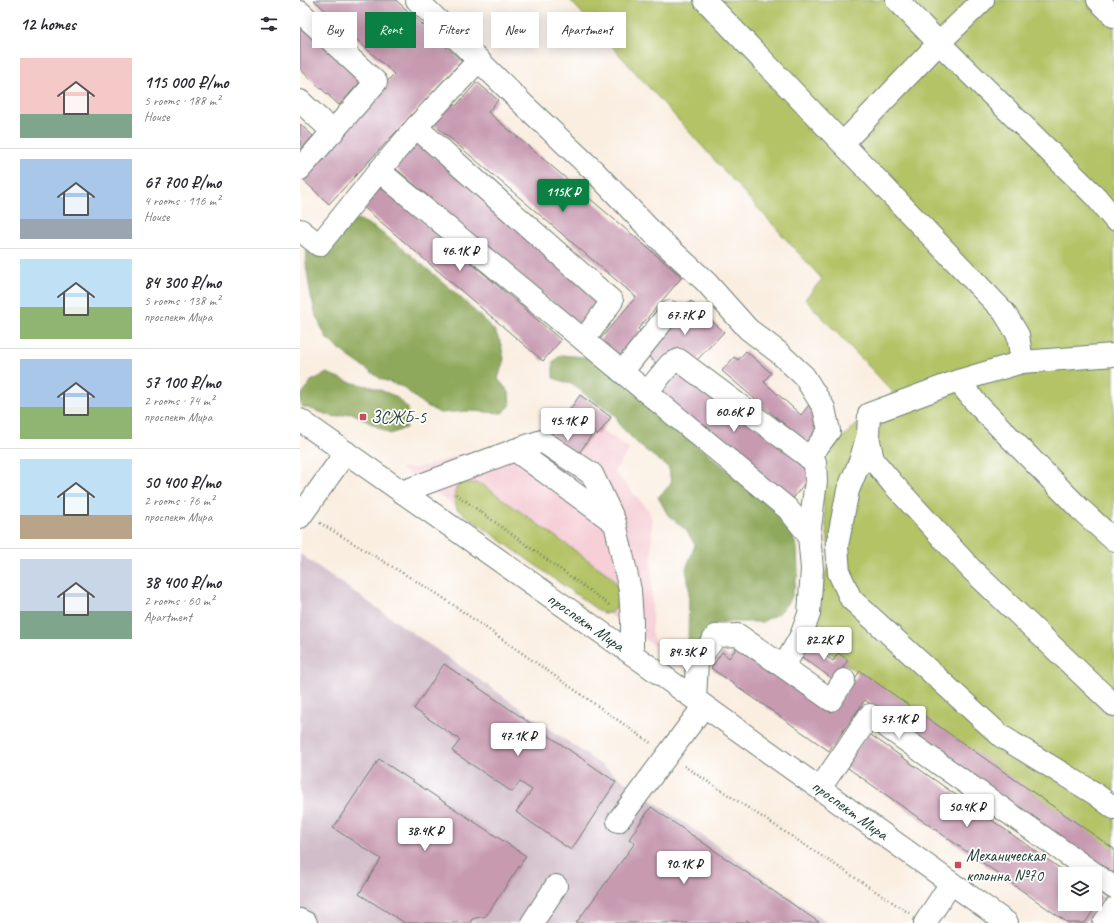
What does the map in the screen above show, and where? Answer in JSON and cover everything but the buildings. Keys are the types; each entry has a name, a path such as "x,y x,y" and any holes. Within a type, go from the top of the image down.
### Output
{"street":[{"path":"417,0 594,171 655,235 706,282 748,329 778,352 804,376 824,408 829,432 809,458"},
{"path":"704,0 1004,312 1018,334 1022,362"},
{"path":"897,0 1096,197 1114,219"},
{"path":"843,143 939,43 983,0"},
{"path":"1098,0 1114,16"},
{"path":"300,12 376,82 300,169"},
{"path":"300,230 319,246 416,127 479,60"},
{"path":"300,101 333,132"},
{"path":"416,127 612,301 584,340"},
{"path":"379,171 788,510 809,536"},
{"path":"622,372 670,312"},
{"path":"1114,355 1022,362 958,381 869,414 868,436 861,459 848,490 838,546 839,573 851,599 1001,736 1094,793 1114,808"},
{"path":"647,392 670,364 679,360 815,462 816,481 809,536 812,569 809,614 801,636 784,666"},
{"path":"958,381 977,404 1075,503 1114,540"},
{"name":"проспект Мира","path":"300,420 700,702 1007,923"},
{"path":"868,436 873,460 893,484 971,569 1114,705"},
{"path":"402,492 515,450 615,523 630,590 632,654"},
{"path":"301,515 346,452"},
{"path":"618,821 668,755 700,702 697,662 716,636 738,635 831,700 844,680"},
{"path":"820,788 870,715 1085,867"},
{"path":"1102,879 1114,888"},
{"path":"918,919 951,883"},
{"path":"532,923 556,886"},
{"path":"1104,923 1114,909"},
{"path":"300,920 306,923"}],"path":[{"path":"437,479 632,621"},
{"path":"301,515 439,595 668,755 918,919"}],"shaded area":[{"path":"570,408 630,449 614,471 649,511 652,521 652,634 656,647 400,468 424,466 555,428"},
{"path":"300,554 827,923 300,923"}],"green space":[{"path":"570,0 1114,0 1114,852 808,638 830,558 817,453 835,444 893,392 805,299 822,279 613,48 626,48 626,12 581,12"},
{"path":"358,219 372,226 401,247 457,294 495,331 501,344 504,359 498,379 509,392 510,406 502,413 470,411 440,413 423,404 403,387 381,379 327,339 316,316 310,291 306,264 307,249 348,221"},
{"path":"561,355 585,357 613,373 785,519 797,547 798,573 791,599 779,613 762,622 729,622 711,625 697,647 688,646 689,586 686,569 695,545 686,530 668,515 658,497 671,484 669,468 639,445 621,427 616,416 574,385 553,378 553,362"},
{"path":"327,373 349,382 372,387 395,396 408,408 406,428 390,434 352,413 335,417 301,406 300,397 311,381"},
{"path":"465,483 483,485 609,575 617,585 618,597 616,608 611,613 603,613 457,509 455,491 458,485"}],"place":[{"name":"ЗСЖБ-5","path":"363,417"},
{"name":"Механическая колонна №70","path":"958,865"}]}
